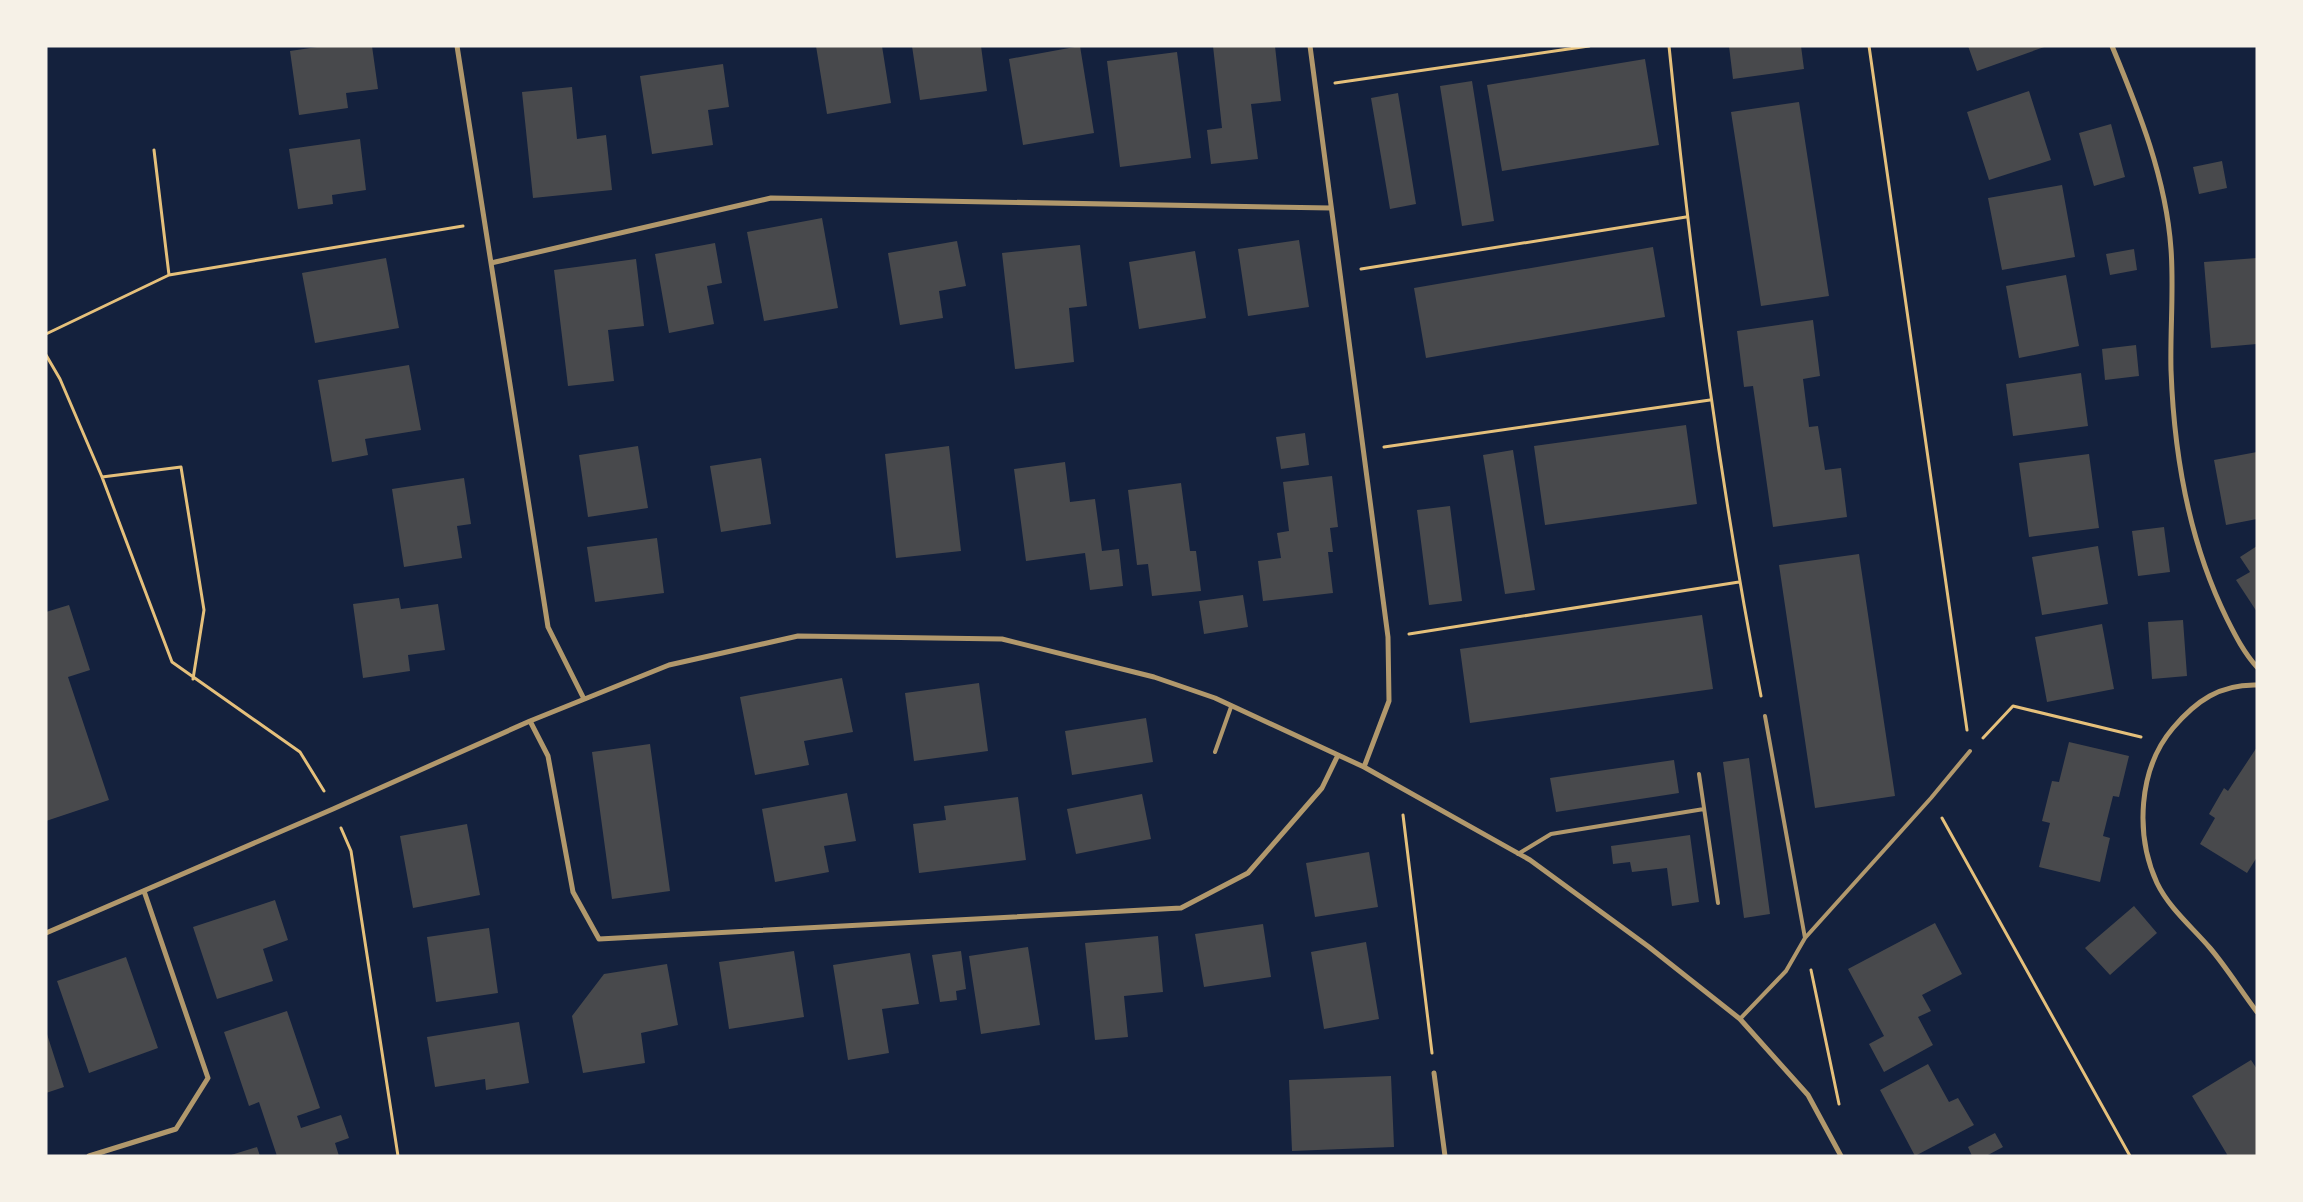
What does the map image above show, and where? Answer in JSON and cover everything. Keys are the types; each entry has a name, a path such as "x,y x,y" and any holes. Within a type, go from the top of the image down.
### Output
{"street":[{"path":"457,46 548,627 584,699"},
{"path":"1310,46 1388,637 1389,701 1364,767"},
{"path":"2112,46 2150,144 2165,206 2171,249 2171,371 2176,422 2196,542 2214,592 2238,640 2257,667"},
{"path":"491,263 771,198 1331,208"},
{"path":"46,933 333,810 530,721 669,665 798,636 1002,639 1154,677 1215,698 1364,767 1518,854 1650,947 1740,1019 1808,1095 1841,1156"},
{"path":"2257,685 2242,685 2215,693 2191,707 2161,742 2152,762 2144,798 2144,839 2157,882 2170,904 2211,949 2257,1012"},
{"path":"530,721 548,756 573,892 599,939 1181,908 1248,873 1322,788 1338,755"},
{"path":"90,1156 176,1129 208,1078 144,890"},
{"path":"1434,1073 1445,1156"}],"lane":[{"path":"1215,752 1232,707"},
{"path":"1765,716 1805,938"},
{"path":"1740,1019 1786,971 1805,938 1931,798 1970,751"},
{"path":"1699,774 1718,903"},
{"path":"1518,854 1551,834 1704,809"}],"path":[{"path":"1315,86 1589,46"},
{"path":"1669,46 1686,217 1710,400 1739,582 1765,716"},
{"path":"1869,46 1970,751"},
{"path":"154,150 169,275"},
{"path":"1340,272 1686,217"},
{"path":"46,334 169,275 485,223"},
{"path":"46,355 60,379 102,477 172,662 193,679 300,752 314,772 333,810 351,851 398,1156"},
{"path":"1363,450 1710,400"},
{"path":"102,477 181,467 204,610 193,679"},
{"path":"1388,637 1739,582"},
{"path":"1970,751 2013,706 2161,742"},
{"path":"1931,798 2130,1156"},
{"path":"1402,815 1408,843 1434,1073"},
{"path":"1805,938 1840,1108"}],"building":[{"path":"324,46 372,46 378,89 346,93 348,108 299,115 290,51"},
{"path":"816,46 882,46 891,103 827,114"},
{"path":"912,46 981,46 987,91 920,100"},
{"path":"1080,46 1094,133 1023,145 1009,59"},
{"path":"1213,46 1275,46 1281,101 1251,104 1258,159 1211,164 1207,130 1222,128"},
{"path":"1729,46 1801,46 1804,69 1733,79"},
{"path":"1968,46 2047,46 1977,71"},
{"path":"1177,52 1191,158 1120,167 1107,61"},
{"path":"1645,59 1659,145 1502,171 1487,85"},
{"path":"723,64 729,107 708,110 713,145 652,154 640,76"},
{"path":"1472,81 1494,221 1462,226 1440,86"},
{"path":"572,87 577,139 606,135 612,190 533,198 522,92"},
{"path":"2029,91 2051,160 1989,180 1967,112"},
{"path":"1398,93 1416,204 1390,209 1371,98"},
{"path":"1799,102 1829,296 1761,306 1731,112"},
{"path":"2111,124 2125,177 2094,186 2079,133"},
{"path":"360,139 366,190 332,195 333,204 298,209 289,149"},
{"path":"2222,161 2227,188 2199,194 2193,167"},
{"path":"2062,185 2075,257 2002,270 1988,198"},
{"path":"822,218 838,308 764,321 747,232"},
{"path":"1299,240 1309,307 1248,316 1238,249"},
{"path":"957,241 966,286 939,291 943,318 900,325 888,253"},
{"path":"715,243 722,283 707,286 714,324 669,333 655,254"},
{"path":"1080,245 1087,306 1069,308 1074,362 1015,369 1002,253"},
{"path":"1653,247 1665,317 1426,358 1414,288"},
{"path":"2134,249 2137,270 2110,275 2106,254"},
{"path":"1195,251 1206,318 1139,329 1129,262"},
{"path":"386,258 399,328 315,343 302,273"},
{"path":"2257,258 2257,344 2211,348 2204,262"},
{"path":"636,259 644,326 608,330 614,381 568,386 554,270"},
{"path":"2066,275 2079,346 2019,358 2006,286"},
{"path":"1813,320 1820,376 1803,379 1809,427 1818,426 1825,470 1841,468 1847,517 1773,527 1753,386 1744,387 1737,331"},
{"path":"2136,345 2139,376 2105,380 2102,349"},
{"path":"409,365 421,430 365,439 368,455 332,462 318,380"},
{"path":"2081,373 2088,426 2013,436 2006,384"},
{"path":"1686,425 1697,504 1545,525 1534,446"},
{"path":"1305,433 1309,465 1281,469 1276,437"},
{"path":"638,446 648,508 588,517 579,455"},
{"path":"949,446 961,551 896,558 885,454"},
{"path":"1513,450 1535,590 1505,594 1483,455"},
{"path":"2257,452 2257,519 2226,525 2214,460"},
{"path":"2089,454 2099,528 2029,537 2019,463"},
{"path":"761,458 771,524 721,532 710,466"},
{"path":"1065,462 1070,502 1095,499 1102,551 1119,549 1123,586 1090,590 1085,553 1026,561 1014,469"},
{"path":"1332,476 1338,527 1330,528 1333,552 1328,552 1333,593 1263,601 1258,561 1281,558 1277,533 1289,531 1283,482"},
{"path":"464,478 471,524 457,526 462,558 404,567 392,489"},
{"path":"1181,483 1190,551 1196,551 1201,591 1152,596 1148,564 1137,565 1128,490"},
{"path":"1450,506 1462,601 1429,605 1417,510"},
{"path":"2164,527 2170,572 2138,576 2132,531"},
{"path":"657,538 664,593 595,602 587,547"},
{"path":"2098,546 2108,604 2042,615 2032,557"},
{"path":"2257,546 2257,612 2236,580 2250,572 2240,557"},
{"path":"1859,554 1895,796 1815,808 1779,565"},
{"path":"1243,595 1248,627 1204,634 1199,601"},
{"path":"399,598 401,609 438,604 445,650 408,655 410,671 363,678 353,604"},
{"path":"69,605 90,670 68,677 109,800 46,821 46,612"},
{"path":"1702,615 1713,689 1470,723 1460,649"},
{"path":"2183,620 2187,676 2152,679 2148,622"},
{"path":"2102,624 2114,689 2047,702 2035,637"},
{"path":"842,678 853,732 804,741 809,765 755,775 740,697"},
{"path":"979,683 988,751 914,761 905,693"},
{"path":"1146,718 1153,762 1072,775 1065,731"},
{"path":"2069,742 2129,756 2119,797 2113,796 2103,836 2110,838 2100,882 2039,867 2050,823 2042,821 2052,781 2059,782"},
{"path":"650,744 670,891 612,899 592,752"},
{"path":"2257,747 2257,857 2247,873 2200,844 2215,818 2209,814 2224,788 2228,791"},
{"path":"1749,758 1770,914 1744,918 1723,762"},
{"path":"1674,760 1679,793 1556,812 1550,778"},
{"path":"847,793 856,841 824,846 829,872 775,882 762,809"},
{"path":"1142,794 1151,839 1076,854 1067,809"},
{"path":"1018,797 1026,860 919,873 913,824 946,820 944,806"},
{"path":"467,824 480,895 413,908 400,836"},
{"path":"1690,835 1699,902 1672,906 1667,868 1632,872 1630,862 1613,864 1611,846"},
{"path":"1369,852 1378,907 1315,917 1306,863"},
{"path":"275,900 288,940 263,949 273,981 217,999 193,927"},
{"path":"2134,906 2157,933 2110,975 2085,948"},
{"path":"1935,923 1962,974 1922,995 1931,1011 1918,1017 1933,1045 1884,1072 1869,1044 1884,1036 1848,969"},
{"path":"1263,924 1271,977 1204,987 1195,934"},
{"path":"489,928 498,993 436,1002 427,937"},
{"path":"1158,936 1163,992 1124,996 1128,1037 1095,1040 1085,943"},
{"path":"1366,942 1379,1019 1324,1029 1311,952"},
{"path":"1028,947 1040,1025 981,1034 969,956"},
{"path":"794,951 804,1017 729,1029 719,962"},
{"path":"961,951 966,989 956,991 957,1000 940,1002 932,955"},
{"path":"910,953 919,1004 882,1009 889,1053 848,1060 833,965"},
{"path":"126,957 158,1048 89,1073 57,981"},
{"path":"667,964 678,1025 641,1033 645,1063 583,1073 572,1016 604,974"},
{"path":"287,1011 320,1108 297,1116 301,1128 341,1115 349,1138 335,1143 339,1156 277,1156 259,1102 249,1106 224,1032"},
{"path":"519,1022 529,1083 486,1090 485,1079 435,1087 427,1037"},
{"path":"46,1031 64,1087 46,1093"},
{"path":"2251,1060 2257,1069 2257,1156 2228,1156 2192,1096"},
{"path":"1928,1064 1949,1102 1958,1098 1974,1125 1915,1156 1880,1090"},
{"path":"1391,1076 1394,1147 1292,1151 1289,1080"},
{"path":"1995,1133 2003,1147 1986,1156 1972,1156 1968,1147"},
{"path":"257,1147 260,1156 231,1156 231,1155"}]}
